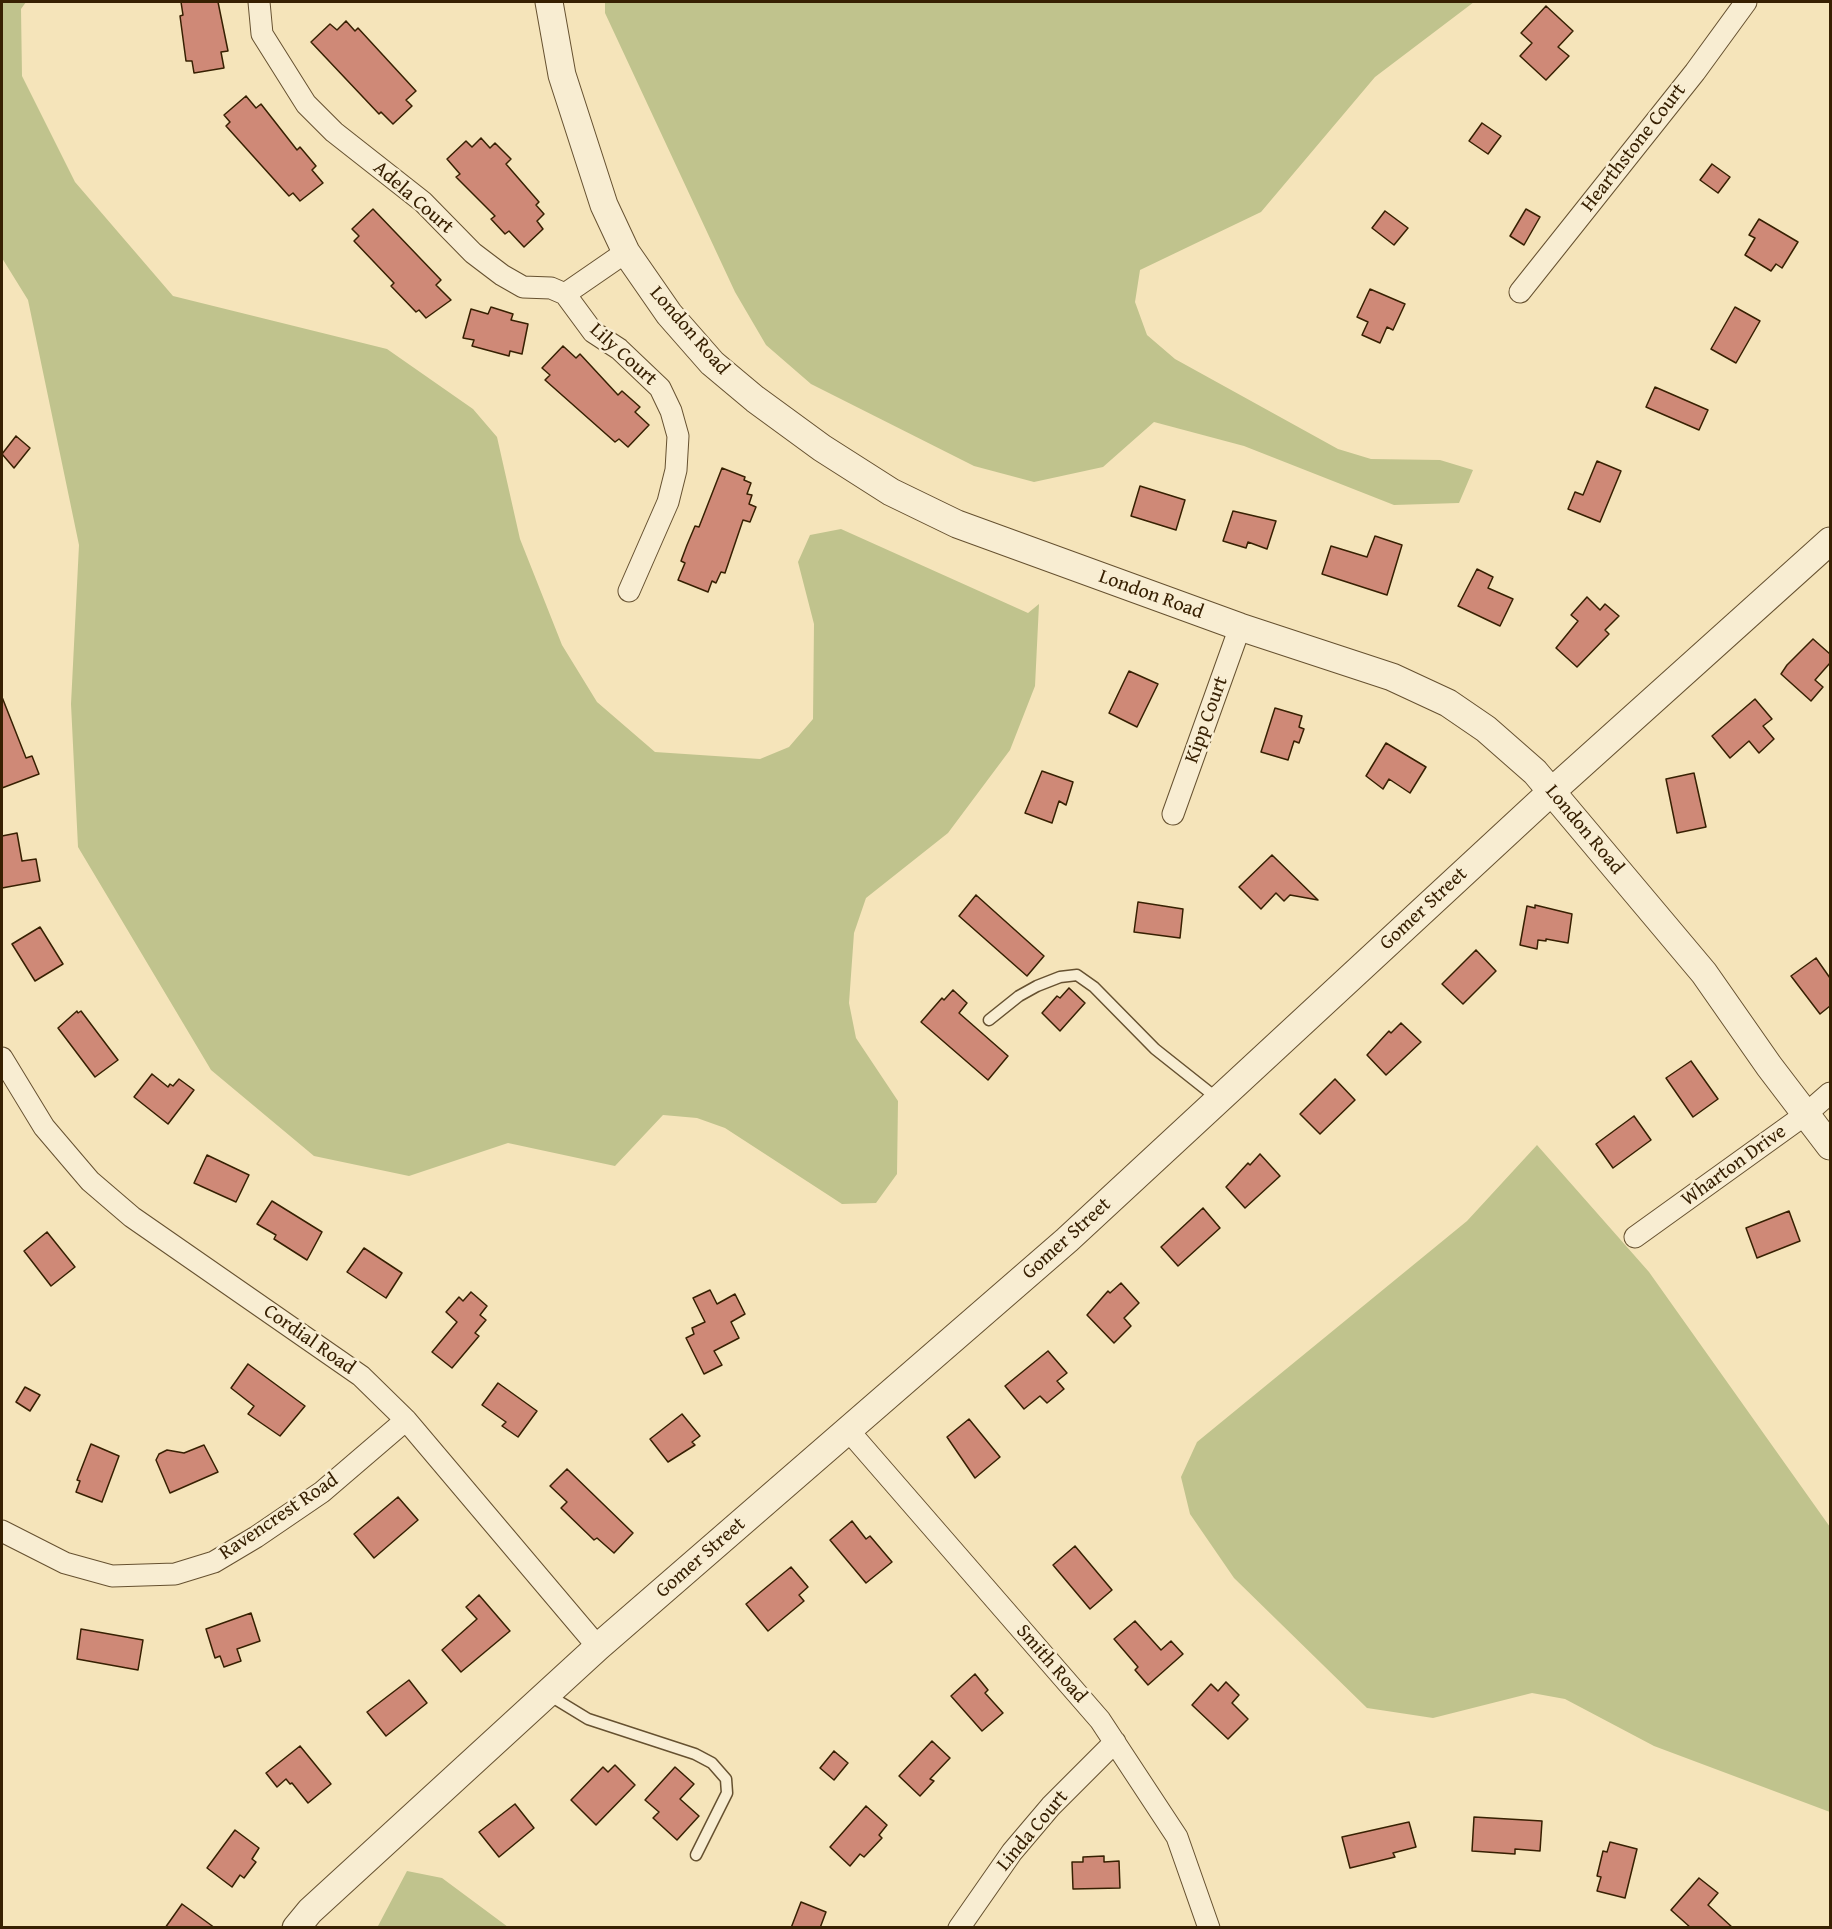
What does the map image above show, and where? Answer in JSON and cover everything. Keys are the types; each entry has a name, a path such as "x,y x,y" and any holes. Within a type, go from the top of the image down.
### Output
{"street":[{"name":"Adela Court","path":"258,2 262,34 278,62 306,104 334,132 423,202 473,253 502,275 523,287 551,288 565,294"},
{"name":"London Road","path":"549,2 562,75 604,205 626,252 669,314 712,363 755,399 822,448 891,492 997,541 1240,627 1392,677 1448,703 1486,729 1535,772 1704,973 1769,1066 1830,1146"},
{"name":"Hearthstone Court","path":"1520,292 1695,72 1746,2"},
{"path":"565,294 626,252"},
{"name":"Lily Court","path":"565,294 593,332 619,349 660,388 671,411 678,435 676,470 668,502 629,591"},
{"name":"Gomer Street","path":"296,1928 310,1911 598,1647 1067,1240 1551,792 1830,541"},
{"name":"Kipp Court","path":"1173,814 1240,627"},
{"name":"Cordial Road","path":"2,1058 44,1127 90,1181 132,1217 362,1376 405,1420 598,1647"},
{"name":"Wharton Drive","path":"1635,1237 1806,1114 1830,1093"},
{"name":"Ravencrest Road","path":"2,1531 65,1563 112,1576 175,1574 214,1562 256,1538 322,1492 405,1420"},
{"name":"Smith Road","path":"848,1430 1100,1720 1177,1837 1209,1928"},
{"name":"Linda Court","path":"959,1928 1012,1852 1052,1806 1115,1742"}],"lane":[{"path":"989,1020 1018,996 1037,986 1060,977 1077,975 1094,987 1155,1049 1218,1100"},
{"path":"547,1693 588,1719 695,1754 712,1762 726,1779 727,1793 696,1855"}],"green space":[{"path":"2,2 26,2 21,9 22,76 75,182 173,296 387,349 473,409 497,437 520,539 562,645 597,702 655,752 760,759 789,747 813,719 814,624 798,562 810,535 841,529 1028,613 1039,604 1035,686 1010,750 948,833 866,898 854,933 849,1003 856,1038 898,1101 897,1174 876,1203 842,1204 725,1128 697,1118 663,1115 615,1166 508,1143 409,1176 314,1156 211,1070 78,847 71,704 79,545 28,300 2,258"},
{"path":"605,2 1474,2 1375,77 1261,212 1140,270 1135,302 1147,335 1175,359 1338,449 1371,459 1440,460 1473,470 1459,503 1394,505 1244,446 1154,422 1103,467 1034,482 974,466 811,384 766,345 735,292 605,13"},
{"path":"1537,1145 1649,1272 1830,1527 1830,1812 1654,1746 1565,1699 1532,1693 1433,1718 1367,1708 1234,1578 1190,1514 1181,1477 1197,1442 1467,1221"},
{"path":"407,1871 442,1878 508,1927 378,1926"}],"building":[{"path":"181,2 218,2 228,51 221,52 224,68 194,73 192,61 186,61 180,16 183,15"},
{"path":"1546,6 1573,31 1558,47 1569,56 1546,80 1520,56 1532,43 1521,33"},
{"path":"346,21 355,31 358,28 416,91 406,100 412,106 393,124 381,112 379,114 311,42 330,24 337,30"},
{"path":"246,96 256,108 261,104 297,150 300,147 316,166 312,170 323,183 300,201 293,193 289,196 226,126 230,122 224,115"},
{"path":"1482,123 1501,136 1488,154 1469,141"},
{"path":"481,138 490,148 495,143 511,159 506,164 539,202 536,205 544,214 537,221 543,229 524,247 509,231 505,234 491,219 495,216 456,177 460,174 447,159 466,141 472,147"},
{"path":"1712,164 1730,177 1718,193 1700,180"},
{"path":"373,209 441,280 436,285 451,300 426,318 419,310 416,312 391,286 394,283 354,241 359,236 352,229"},
{"path":"1526,209 1540,217 1524,245 1510,236"},
{"path":"1385,211 1408,228 1394,245 1372,228"},
{"path":"1759,219 1798,242 1782,268 1776,264 1771,271 1745,255 1755,238 1749,235"},
{"path":"1370,289 1405,304 1393,330 1387,327 1380,343 1362,335 1368,322 1357,317"},
{"path":"491,307 513,314 511,320 528,324 522,354 510,351 509,356 472,346 474,340 463,338 471,309 488,314"},
{"path":"1735,307 1760,321 1736,363 1711,349"},
{"path":"563,346 576,358 580,354 618,395 622,391 640,407 635,412 649,425 628,447 619,439 615,442 545,380 550,375 542,368"},
{"path":"1655,387 1708,410 1699,430 1646,407"},
{"path":"16,436 30,448 14,468 2,454"},
{"path":"1597,461 1621,471 1600,522 1568,509 1575,492 1583,495"},
{"path":"722,468 745,477 744,480 751,483 747,494 752,495 749,504 756,507 750,522 743,520 725,573 721,572 716,583 712,581 708,592 678,580 685,563 681,561 687,545 695,526 699,527"},
{"path":"1140,486 1185,500 1176,530 1131,516"},
{"path":"1233,511 1276,521 1267,549 1248,542 1246,548 1223,541"},
{"path":"1375,536 1402,545 1387,595 1322,574 1331,546 1367,557"},
{"path":"1477,569 1493,577 1488,588 1513,599 1500,626 1458,606"},
{"path":"1587,597 1600,610 1605,604 1619,616 1605,630 1609,634 1577,667 1556,648 1578,621 1571,615"},
{"path":"1813,639 1830,654 1830,663 1815,680 1823,687 1811,701 1781,674"},
{"path":"1129,671 1158,684 1137,727 1109,713"},
{"path":"2,697 26,758 32,756 39,774 2,788"},
{"path":"1755,699 1772,719 1763,726 1774,739 1759,753 1749,741 1730,758 1712,736"},
{"path":"1275,708 1302,716 1299,727 1304,729 1299,743 1294,741 1288,760 1261,752"},
{"path":"1386,743 1426,767 1410,793 1389,779 1383,789 1366,776"},
{"path":"1042,771 1073,782 1066,805 1059,801 1052,823 1025,813"},
{"path":"1694,773 1706,827 1677,833 1666,779"},
{"path":"17,833 22,861 36,859 40,881 2,888 2,836"},
{"path":"1272,855 1318,900 1290,895 1284,901 1276,893 1261,909 1239,887"},
{"path":"976,895 1044,956 1027,976 959,916"},
{"path":"1138,902 1183,909 1180,938 1134,932"},
{"path":"1535,905 1572,914 1568,943 1546,939 1546,941 1538,940 1537,949 1520,945 1527,906 1535,908"},
{"path":"40,927 63,964 35,981 12,944"},
{"path":"1476,950 1496,971 1463,1004 1442,984"},
{"path":"1816,958 1830,978 1830,1006 1820,1014 1791,976"},
{"path":"1069,988 1085,1003 1060,1031 1042,1013 1057,996 1060,998"},
{"path":"953,990 967,1003 959,1013 1008,1056 988,1080 921,1022 942,998 944,1000"},
{"path":"77,1011 78,1013 81,1011 118,1060 95,1077 58,1028"},
{"path":"1401,1023 1421,1042 1386,1075 1367,1055 1389,1031 1391,1033"},
{"path":"1691,1061 1718,1099 1693,1117 1666,1078"},
{"path":"152,1074 168,1087 170,1084 173,1086 179,1079 194,1090 168,1124 134,1097"},
{"path":"1335,1079 1355,1100 1320,1134 1300,1114"},
{"path":"1634,1116 1651,1140 1613,1168 1596,1144"},
{"path":"1260,1154 1280,1176 1245,1208 1226,1187 1248,1163 1250,1165"},
{"path":"207,1155 249,1175 236,1202 194,1183"},
{"path":"272,1201 322,1232 307,1260 274,1239 276,1235 257,1224"},
{"path":"1203,1208 1220,1228 1178,1266 1161,1247"},
{"path":"1789,1211 1800,1241 1757,1258 1746,1228"},
{"path":"47,1232 75,1267 51,1286 24,1251"},
{"path":"364,1248 402,1273 386,1298 347,1272"},
{"path":"1121,1283 1139,1303 1124,1318 1131,1326 1114,1343 1087,1315 1108,1291 1110,1293"},
{"path":"710,1290 717,1304 735,1294 745,1314 731,1322 739,1338 714,1351 722,1365 704,1374 686,1338 694,1334 692,1328 705,1322 693,1298"},
{"path":"471,1292 487,1306 480,1315 486,1320 475,1333 479,1336 452,1368 432,1352 457,1322 446,1312 459,1297 463,1301"},
{"path":"1048,1351 1067,1373 1057,1381 1064,1389 1047,1403 1040,1396 1024,1409 1005,1386"},
{"path":"248,1364 305,1406 280,1436 248,1414 254,1406 231,1388"},
{"path":"498,1383 537,1411 518,1437 502,1426 506,1422 482,1405"},
{"path":"25,1387 40,1395 30,1411 16,1402"},
{"path":"682,1414 700,1436 692,1442 695,1445 668,1462 650,1439"},
{"path":"969,1419 1000,1457 975,1478 947,1437"},
{"path":"91,1444 119,1456 102,1502 76,1492 80,1481 77,1480"},
{"path":"204,1445 218,1472 170,1493 156,1460 159,1454 167,1450 184,1453"},
{"path":"567,1469 633,1533 614,1553 597,1538 594,1540 561,1508 567,1502 550,1486"},
{"path":"398,1497 418,1520 374,1558 354,1534"},
{"path":"852,1521 866,1539 870,1536 892,1562 866,1583 830,1540"},
{"path":"1075,1546 1112,1590 1090,1609 1053,1565"},
{"path":"791,1567 808,1587 799,1595 804,1601 768,1631 746,1604"},
{"path":"479,1595 510,1631 461,1672 442,1650 477,1619 466,1607"},
{"path":"251,1613 260,1641 237,1649 241,1661 224,1667 220,1656 215,1658 206,1629"},
{"path":"1135,1621 1161,1650 1171,1641 1183,1654 1148,1685 1135,1670 1138,1667 1114,1639"},
{"path":"81,1629 143,1640 138,1670 77,1659"},
{"path":"975,1674 988,1690 985,1693 1003,1713 982,1731 951,1696"},
{"path":"409,1680 427,1703 386,1736 367,1712"},
{"path":"1226,1682 1239,1695 1232,1703 1248,1719 1228,1739 1192,1705 1211,1684 1218,1691"},
{"path":"932,1741 950,1758 930,1779 934,1781 920,1796 899,1776"},
{"path":"300,1746 331,1784 308,1803 292,1783 290,1784 286,1779 277,1787 266,1773"},
{"path":"834,1751 848,1763 834,1780 820,1768"},
{"path":"615,1765 635,1785 596,1825 571,1800 603,1767 608,1772"},
{"path":"675,1767 694,1784 680,1799 699,1816 677,1840 653,1818 659,1812 645,1800"},
{"path":"515,1804 534,1828 499,1857 479,1832"},
{"path":"866,1806 887,1825 879,1835 882,1838 864,1857 860,1854 850,1866 830,1847"},
{"path":"1474,1817 1542,1821 1540,1851 1515,1849 1515,1854 1472,1851"},
{"path":"1409,1822 1416,1847 1393,1853 1395,1857 1350,1868 1342,1837"},
{"path":"235,1830 259,1848 252,1859 256,1862 244,1878 240,1875 232,1887 207,1868"},
{"path":"1610,1842 1637,1849 1625,1898 1597,1891 1601,1877 1597,1876 1603,1851 1607,1852"},
{"path":"1104,1856 1104,1862 1119,1861 1120,1888 1073,1889 1072,1862 1083,1862 1083,1857"},
{"path":"1699,1878 1718,1893 1708,1905 1733,1928 1691,1928 1671,1910"},
{"path":"801,1902 826,1912 820,1928 791,1928"},
{"path":"182,1904 215,1928 165,1928"}]}
